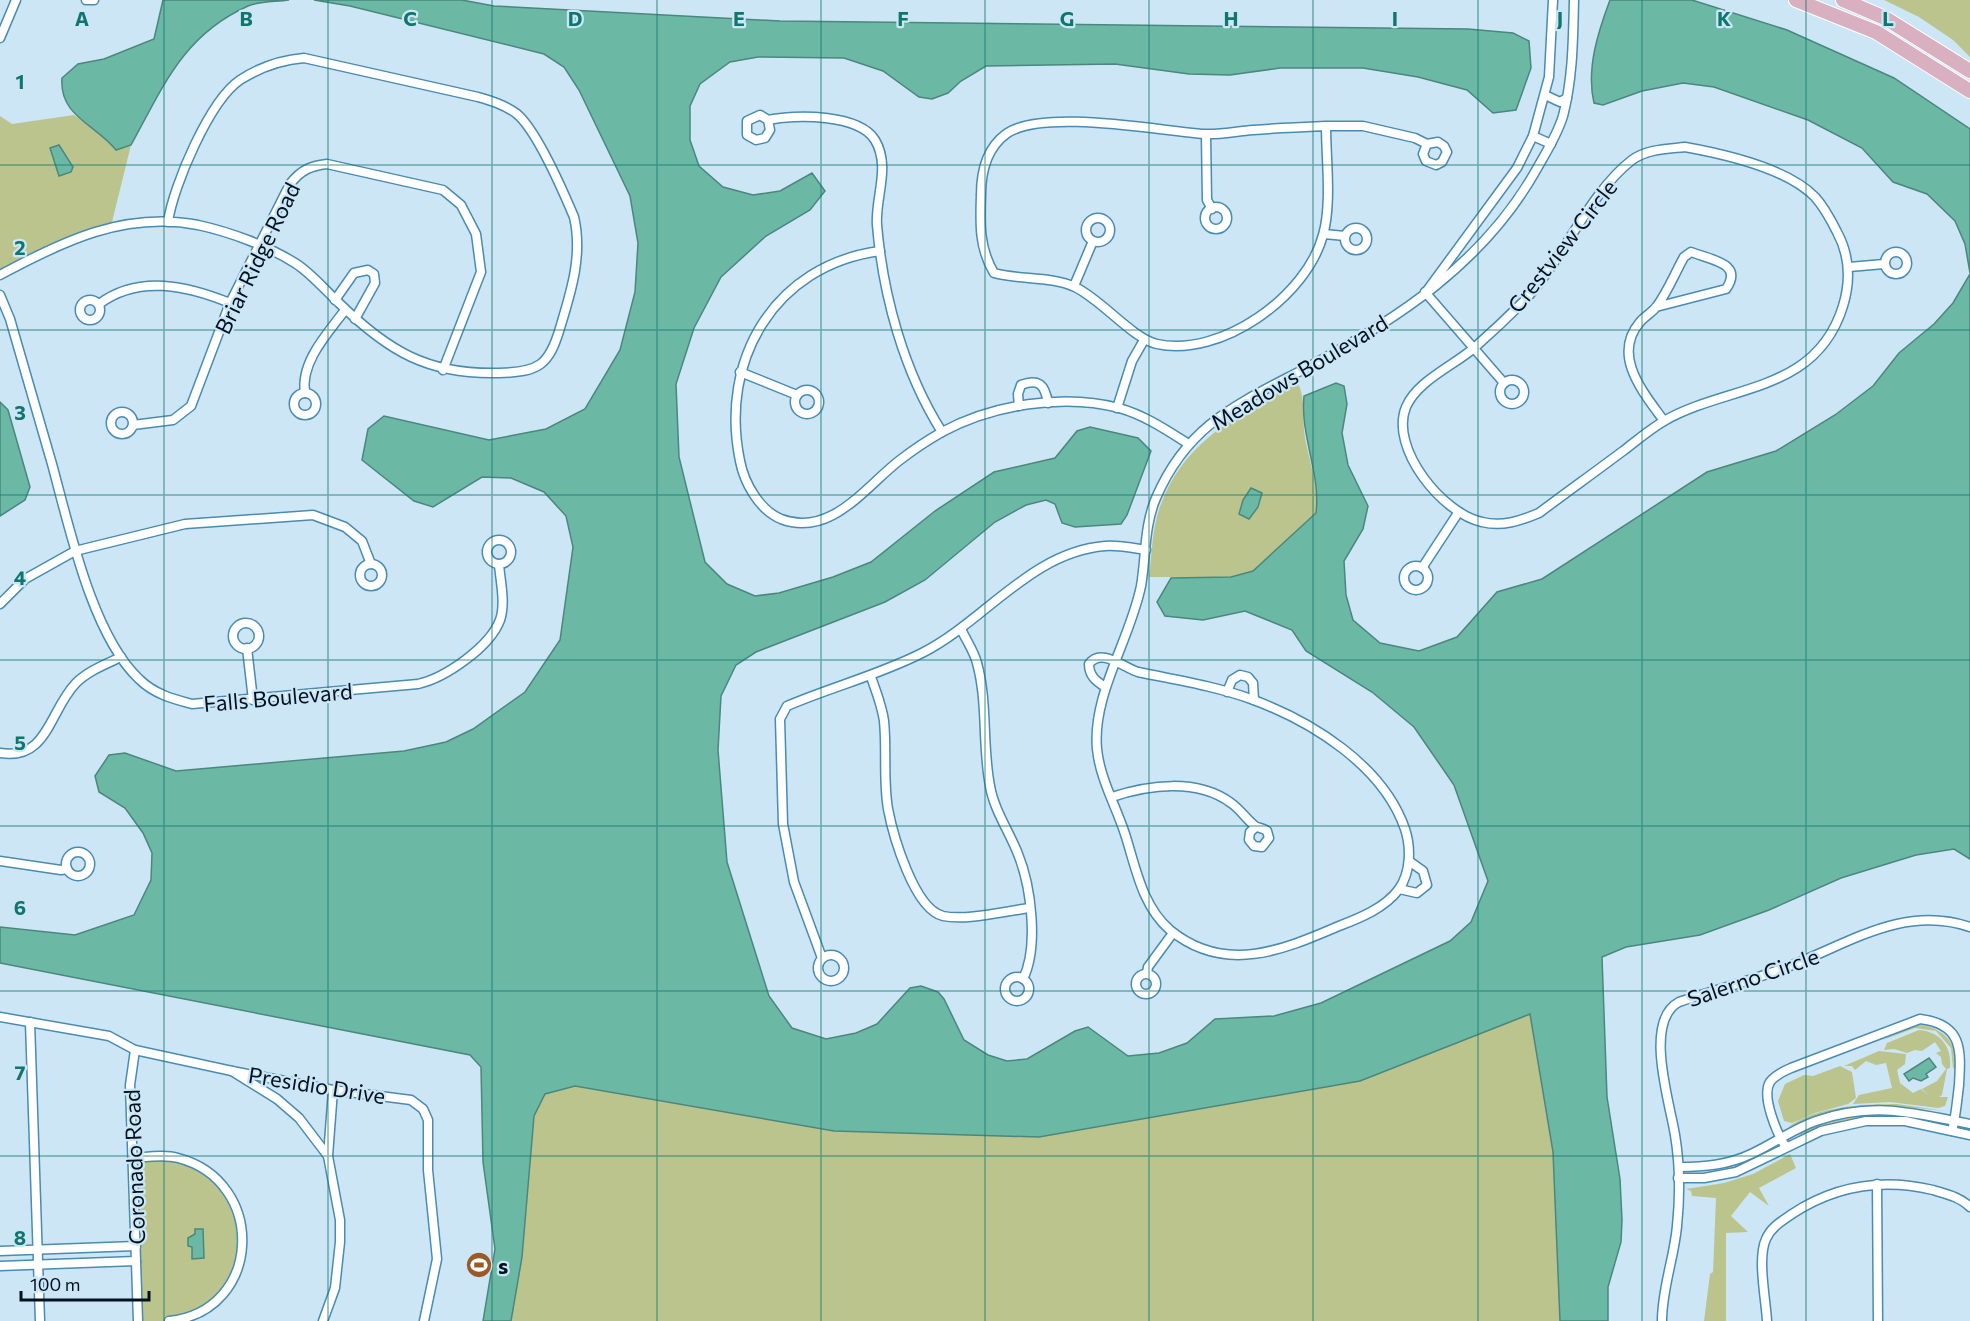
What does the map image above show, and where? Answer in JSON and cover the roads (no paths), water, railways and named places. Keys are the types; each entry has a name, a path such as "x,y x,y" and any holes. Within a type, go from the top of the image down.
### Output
{"main road":[{"path":"1796,0 1876,32 1970,91"},
{"path":"1843,0 1885,18 1970,71"}],"street":[{"path":"0,38 16,0"},
{"path":"86,0 94,0"},
{"name":"Meadows Boulevard","path":"1425,292 1517,168 1533,136 1545,95 1552,45 1553,0"},
{"name":"Meadows Boulevard","path":"1399,889 1364,916 1266,954 1224,954 1201,948 1173,933 1150,905 1140,884 1101,770 1097,747 1105,687 1117,663 1138,595 1153,504 1165,477 1187,443 1225,412 1378,328 1425,292 1441,284 1462,265 1503,220 1551,144 1562,120 1571,76 1574,0"},
{"path":"0,275 54,245 91,231 142,222 198,225 260,247 296,263 345,310 388,346 443,370 474,374 534,370 552,354 573,285 577,231 574,217 529,127 517,114 498,103 304,58 281,60 238,81 223,98 193,147 170,202 168,222"},
{"path":"1545,95 1560,102 1567,98"},
{"path":"768,120 780,118 844,120 860,126 874,138 881,153 883,176 877,221 880,251 899,334 927,408 942,432"},
{"path":"1326,126 1324,234 1312,262 1296,286 1274,307 1248,322 1203,342 1170,346 1144,340 1099,302 1074,286 994,273 984,256 980,233 981,185 989,153 1007,133 1037,125 1077,122 1132,125 1206,135 1326,126 1363,126 1415,138 1427,144"},
{"path":"1206,135 1208,200 1212,208"},
{"path":"1533,136 1551,144"},
{"name":"Crestview Circle","path":"1685,147 1722,154 1791,179 1814,197 1829,217 1842,241 1849,267 1847,292 1838,321 1814,356 1784,376 1743,393 1713,400 1664,421 1539,513 1521,521 1481,522 1458,513 1426,480 1408,452 1402,428 1406,407 1417,391 1474,348 1525,299 1564,249 1606,187 1633,159 1658,150 1685,147"},
{"name":"Briar Ridge Road","path":"133,425 173,420 191,406 230,303 290,184 299,173 312,166 327,164 443,190 461,205 476,234 481,272 443,370"},
{"path":"1324,234 1345,236"},
{"path":"1074,286 1093,241"},
{"path":"880,251 843,260 818,272 796,287 774,307 757,330 740,372 734,406 736,443 741,469 749,487 763,506 782,519 809,522 829,517 845,509 900,459 942,432 985,415 1019,406 1048,403 1117,408 1160,426 1187,443"},
{"path":"1656,307 1726,289 1732,280 1732,272 1727,266 1691,252 1684,257 1656,307 1639,322 1629,343 1629,366 1638,384 1664,421"},
{"path":"1849,267 1884,264"},
{"path":"335,300 354,273 361,270 374,274 375,283 355,319"},
{"path":"99,304 113,294 135,288 168,286 196,289 230,303"},
{"path":"1425,292 1504,382"},
{"name":"Falls Boulevard","path":"0,295 10,319 75,550 107,633 121,657 139,680 164,696 192,704 253,700 436,680 453,669 491,635 501,619 499,564"},
{"path":"304,393 303,383 311,360 345,310"},
{"path":"1117,408 1132,361 1144,340"},
{"path":"740,372 797,395"},
{"path":"1019,406 1018,394 1021,385 1032,380 1046,389 1048,403"},
{"path":"1422,568 1458,513"},
{"path":"0,604 25,579 75,550 185,524 313,515 345,527 362,541 371,564"},
{"path":"822,958 794,882 783,824 780,718 787,706 871,676 923,652 961,629 1041,566 1076,551 1106,545 1146,550"},
{"path":"961,629 976,660 983,687 990,786 1018,856 1030,908 1032,946 1028,970 1023,979"},
{"path":"247,648 253,700"},
{"path":"0,753 30,751 40,743 60,702 77,682 98,667 121,657"},
{"path":"1105,687 1091,675 1089,664 1092,660 1102,657 1138,672 1254,700 1333,742 1365,770 1392,800 1407,834 1409,861 1399,889 1416,893 1426,885 1423,871 1409,861"},
{"path":"1227,692 1232,680 1240,675 1248,677 1253,683 1254,700"},
{"path":"871,676 884,720 888,808 899,849 918,893 930,910 954,917 1030,908"},
{"path":"1112,798 1141,788 1175,787 1210,793 1229,802 1256,827"},
{"path":"0,861 67,869"},
{"name":"Salerno Circle","path":"1662,1321 1662,1298 1677,1228 1679,1167 1664,1081 1661,1030 1664,1017 1674,1005 1780,970 1903,921 1941,920 1970,927"},
{"path":"1147,973 1148,967 1173,933"},
{"name":"Presidio Drive","path":"0,1017 109,1036 135,1050 232,1071 333,1090 411,1100 423,1109 428,1120 428,1170 437,1259 424,1321"},
{"path":"1786,1147 1780,1138 1768,1092 1768,1085 1773,1078 1791,1068 1920,1020 1935,1022 1946,1028 1959,1044 1961,1056 1952,1131"},
{"path":"30,1022 40,1321"},
{"name":"Coronado Road","path":"135,1050 130,1085 138,1321"},
{"path":"232,1071 277,1099 299,1118 328,1156"},
{"path":"276,1079 277,1099"},
{"path":"323,1321 335,1287 340,1242 340,1221 328,1156 333,1090"},
{"path":"1679,1167 1711,1166 1737,1160 1824,1118 1871,1110 1910,1111 1970,1124"},
{"path":"1678,1178 1704,1178 1736,1172 1821,1131 1866,1121 1905,1121 1970,1135"},
{"path":"133,1158 176,1157 202,1166 217,1177 223,1185 238,1210 241,1223 242,1252 239,1267 228,1288 204,1311 189,1318 169,1321"},
{"path":"1877,1184 1878,1321"},
{"path":"1767,1321 1763,1252 1765,1240 1774,1228 1828,1193 1877,1184 1923,1188 1961,1199 1970,1206"},
{"path":"0,1251 136,1246"},
{"path":"0,1266 136,1261"}],"place":[{"name":"s","path":"479,1265"}]}
